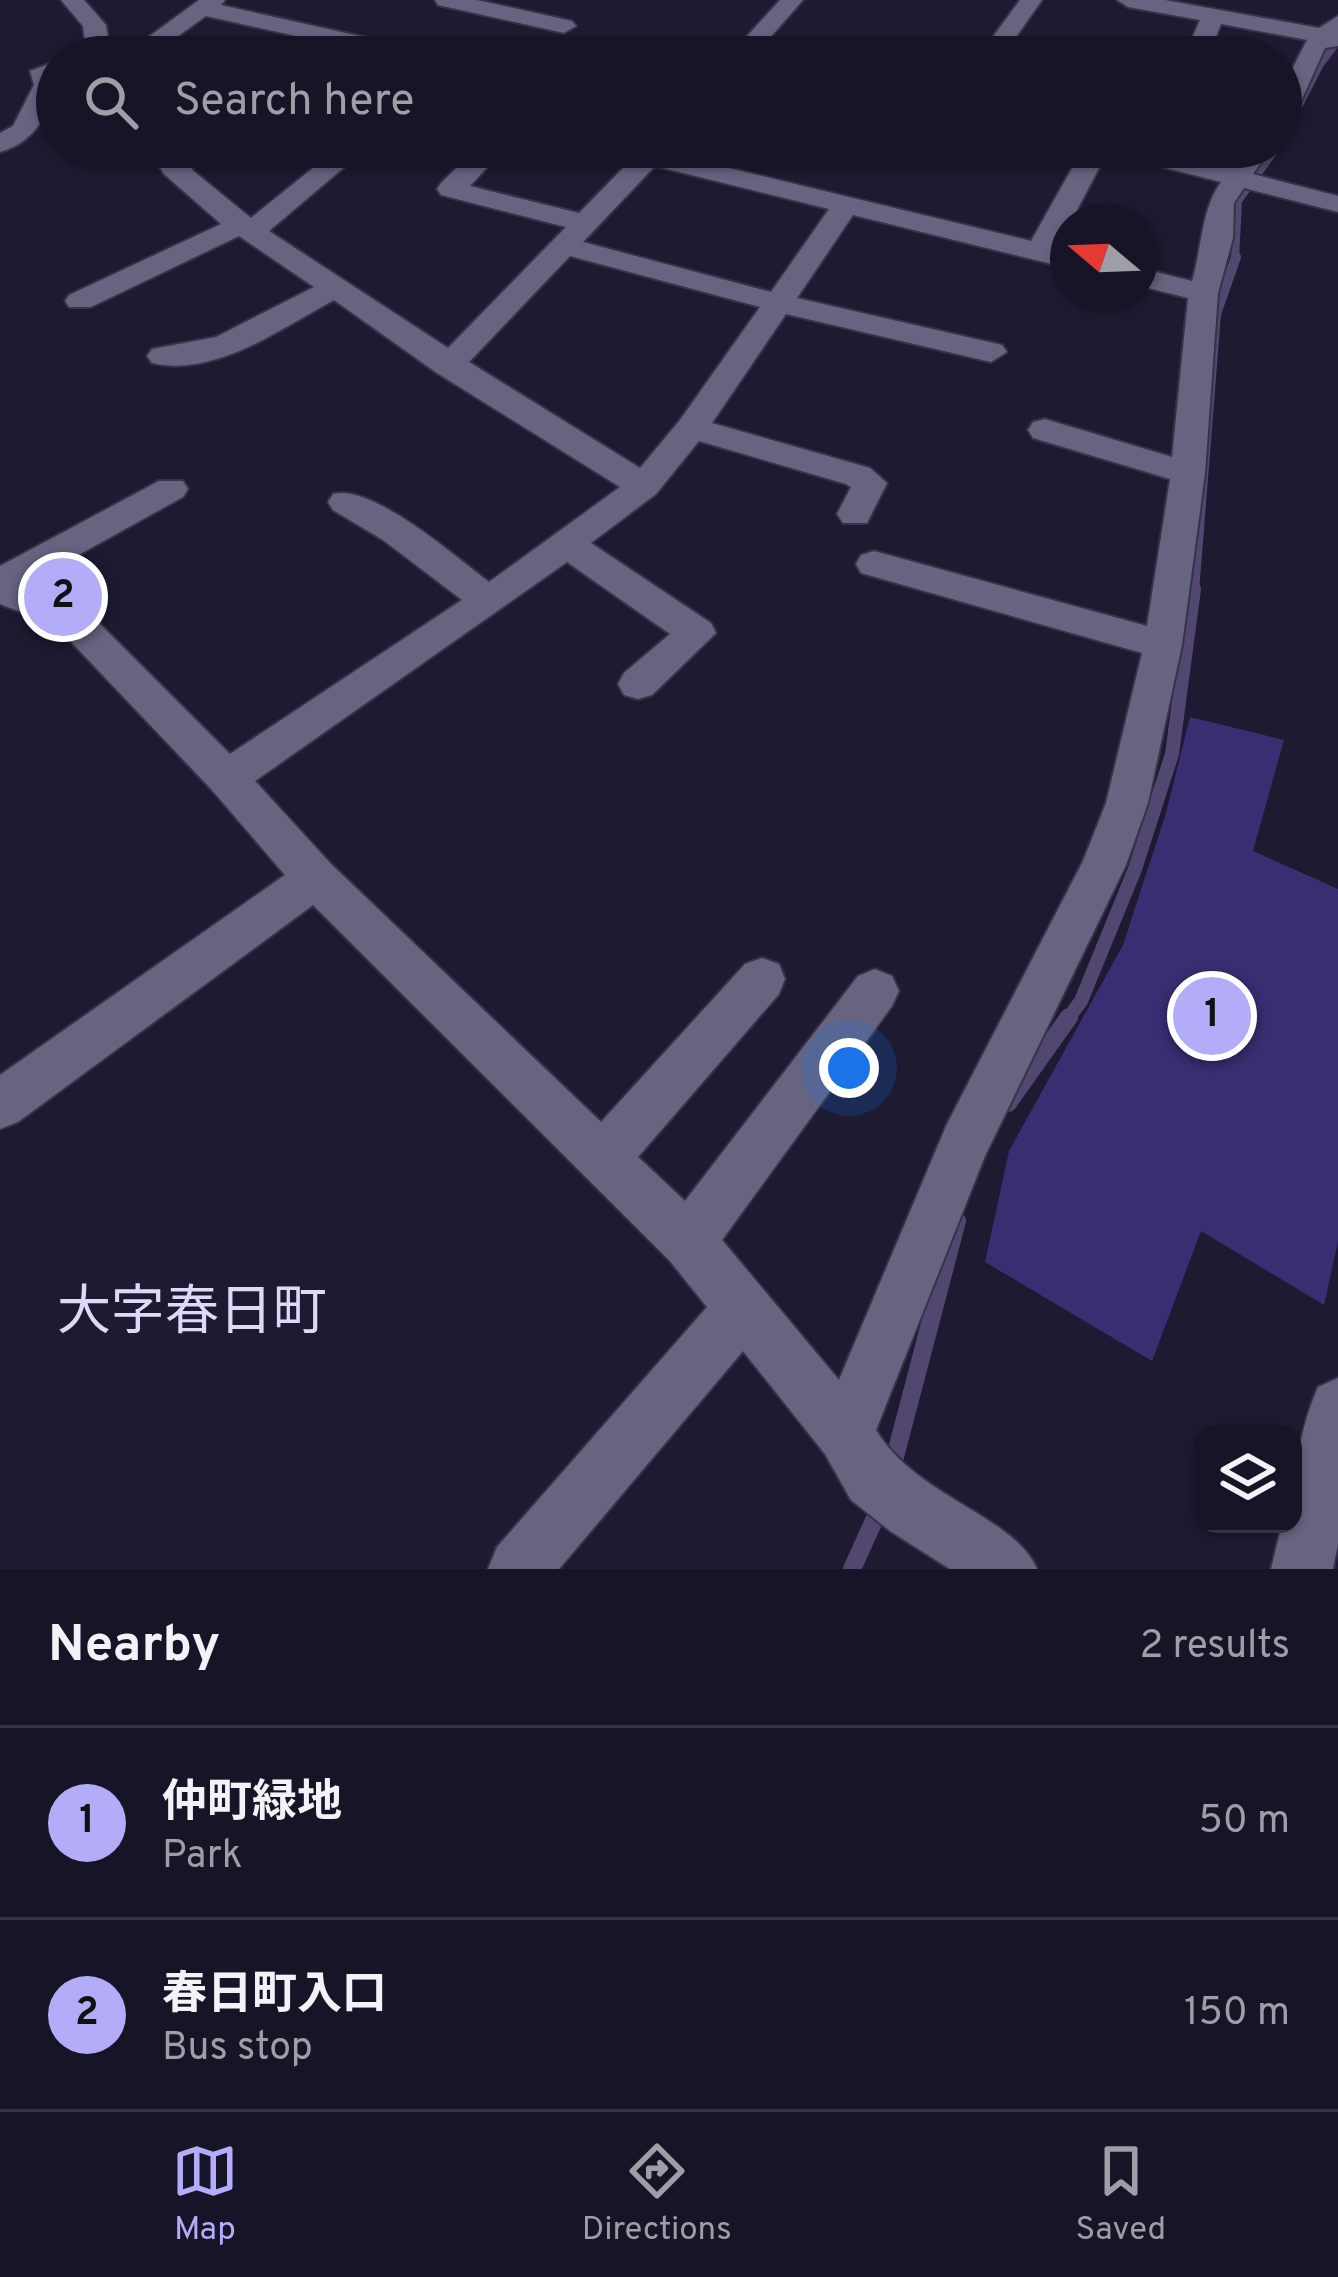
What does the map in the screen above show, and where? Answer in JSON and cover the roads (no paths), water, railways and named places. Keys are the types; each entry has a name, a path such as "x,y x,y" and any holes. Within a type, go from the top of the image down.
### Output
{"street":[{"path":"72,0 94,25 96,36"},
{"path":"446,0 564,26 552,36"},
{"path":"760,36 793,0"},
{"path":"1006,36 1031,0"},
{"path":"1129,0 1332,34 1302,83"},
{"path":"163,36 208,4 337,36"},
{"path":"1205,36 1213,16"},
{"path":"0,144 23,131 36,106"},
{"path":"179,168 247,227 448,366 644,486"},
{"path":"80,301 247,227 327,168"},
{"path":"472,168 451,189 775,302 991,352"},
{"path":"448,366 638,168"},
{"path":"711,168 1050,255"},
{"path":"1074,204 1088,168"},
{"path":"876,1474 965,1142 1104,865 1127,803 1163,645 1188,472 1203,293 1219,238 1220,203 1254,168 1338,204"},
{"path":"227,778 489,601 644,486 692,428 845,205"},
{"path":"1158,282 1203,293"},
{"path":"163,356 203,353 335,288"},
{"path":"692,428 858,476 870,483 855,514"},
{"path":"1045,430 1188,472"},
{"path":"0,585 170,489"},
{"path":"345,502 396,531 489,601"},
{"path":"568,545 697,633 638,684"},
{"path":"874,564 1163,645"},
{"path":"0,585 69,616 227,778 315,878 688,1241 876,1474 1006,1569"},
{"path":"0,1106 315,878"},
{"path":"603,1158 762,980"},
{"path":"688,1241 875,991"},
{"path":"519,1569 741,1310"},
{"path":"1302,1569 1338,1407"}],"waterway":[{"path":"1302,99 1338,41"},
{"path":"1235,260 1238,201 1262,168"},
{"path":"1194,592 1216,314 1235,260"},
{"path":"1067,1020 1081,1001 1135,869 1172,754 1194,589"},
{"path":"1008,1103 1069,1017"},
{"path":"891,1472 957,1221"},
{"path":"852,1569 881,1505"}],"place":[{"name":"春日町入口","path":"63,597"},
{"name":"仲町緑地","path":"1212,1016"}],"district":[{"name":"大字春日町","path":"192,1315"}]}
